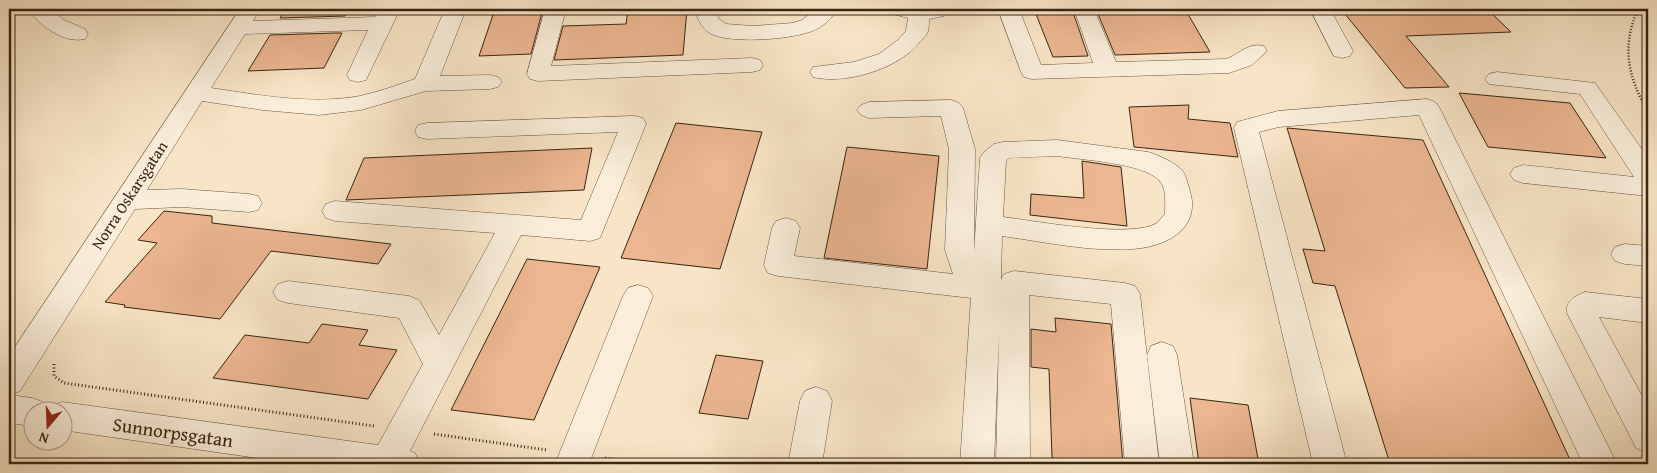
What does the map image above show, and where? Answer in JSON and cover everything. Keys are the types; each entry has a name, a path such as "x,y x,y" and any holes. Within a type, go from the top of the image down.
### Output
{"street":[{"path":"38,9 56,26 77,34"},
{"path":"426,84 455,9"},
{"path":"555,9 538,74 752,66"},
{"path":"704,9 710,23 718,29 737,32 791,30 812,25 824,16 827,9"},
{"path":"896,9 919,12 937,12 941,9"},
{"path":"1009,9 1032,72 1229,66 1244,60 1256,51"},
{"path":"1084,9 1107,69"},
{"path":"1320,9 1342,51"},
{"path":"821,72 857,69 887,59 906,45 917,32 919,12"},
{"path":"243,19 385,16 358,75"},
{"name":"Norra Oskarsgatan","path":"9,382 243,19"},
{"path":"1497,79 1587,88 1648,177"},
{"path":"195,93 319,107 361,103 426,84 490,82"},
{"path":"1330,464 1246,128 1278,119 1427,107 1600,464"},
{"path":"869,110 951,108 962,149 959,250 964,269 986,289"},
{"path":"335,211 590,231 634,124 427,131"},
{"path":"1621,137 1648,140"},
{"path":"978,464 992,158 1004,150 1057,148 1148,161 1172,176 1178,194 1178,217 1165,231 1134,239 1103,239 989,225"},
{"path":"1523,174 1648,187"},
{"path":"126,200 182,198 249,203"},
{"path":"392,464 404,430 513,225"},
{"path":"786,228 778,265 986,289"},
{"path":"1013,464 1014,282 1125,294 1142,464"},
{"path":"288,292 409,308 439,365"},
{"path":"574,459 638,296"},
{"path":"1648,311 1585,304 1582,308 1582,313 1648,438"},
{"path":"1162,355 1177,464"},
{"path":"805,464 816,401"},
{"path":"9,409 22,411"},
{"name":"Sunnorpsgatan","path":"72,417 392,464"}],"path":[{"path":"1638,9 1629,27 1628,61 1637,90 1648,112"},
{"path":"29,350 39,351 52,356 54,360 54,376 64,383 404,430 574,459 652,464"}],"building":[{"path":"286,9 348,9 345,16 280,18"},
{"path":"495,9 543,9 531,54 479,56"},
{"path":"628,9 687,9 683,55 554,60 563,26 626,24"},
{"path":"1034,9 1072,9 1088,56 1053,57"},
{"path":"1096,9 1185,9 1210,52 1115,55"},
{"path":"1341,9 1487,9 1511,32 1406,36 1449,87 1405,88"},
{"path":"342,33 324,68 248,71 270,35"},
{"path":"1459,93 1570,103 1606,158 1488,147"},
{"path":"1189,105 1188,119 1230,123 1238,157 1134,147 1129,107"},
{"path":"676,123 762,132 720,269 621,258"},
{"path":"1287,128 1423,140 1572,464 1390,464 1335,286 1313,283 1303,249 1325,251"},
{"path":"847,147 939,156 927,269 824,258"},
{"path":"592,148 584,190 346,200 364,158"},
{"path":"1082,161 1121,167 1127,226 1030,215 1031,194 1084,198"},
{"path":"164,211 212,216 212,223 391,244 378,264 271,251 220,319 124,307 125,305 105,302 157,243 138,240"},
{"path":"527,259 600,267 534,420 451,410"},
{"path":"1055,318 1111,324 1123,464 1097,464 1052,458 1049,369 1031,367 1031,329 1056,332"},
{"path":"322,324 368,330 359,345 397,350 368,399 213,378 245,335 309,343"},
{"path":"716,355 763,361 748,419 699,413"},
{"path":"1190,398 1248,405 1259,464 1199,464"}]}
